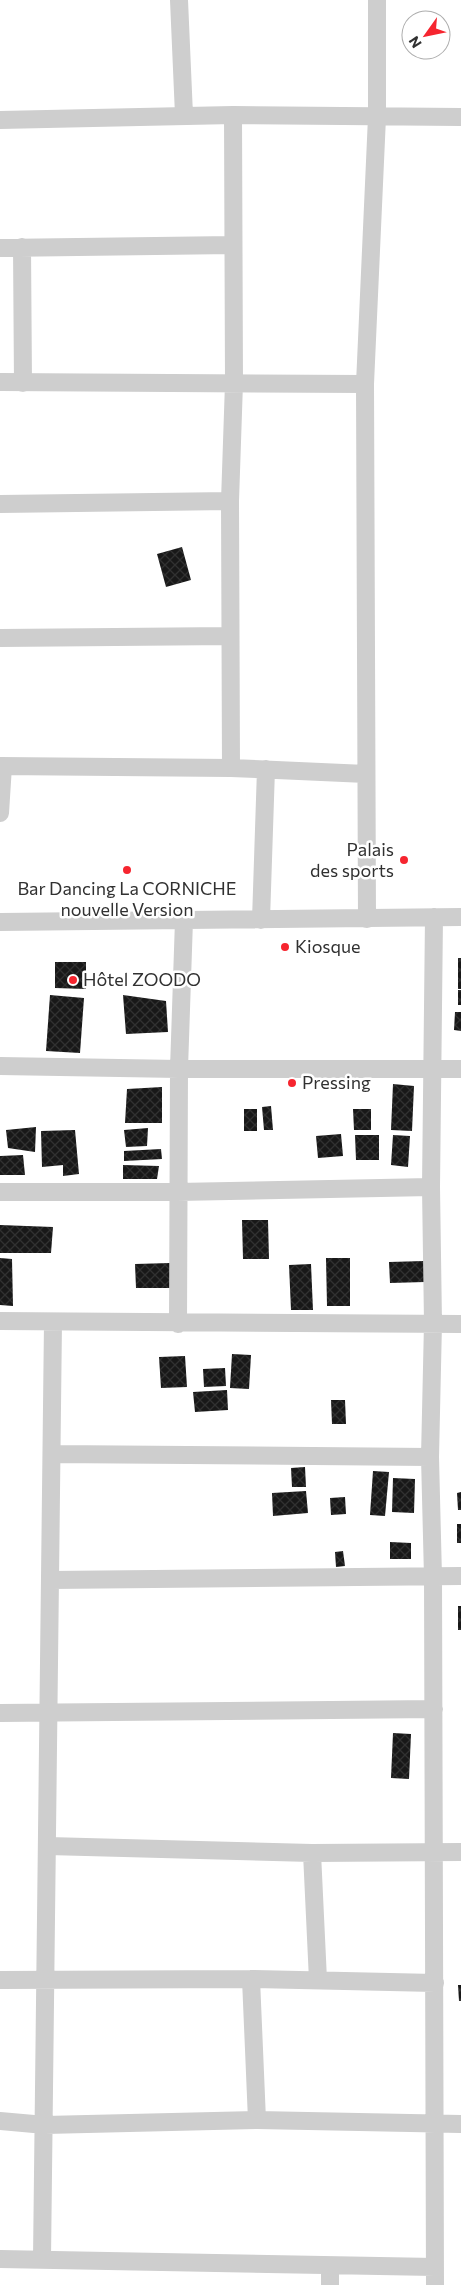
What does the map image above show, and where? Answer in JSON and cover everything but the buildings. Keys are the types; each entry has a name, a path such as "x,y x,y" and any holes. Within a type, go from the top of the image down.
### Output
{"street":[{"path":"179,0 184,115"},
{"path":"367,919 365,384 377,117 377,0"},
{"path":"231,768 230,501 234,384 233,114"},
{"path":"0,120 233,114 461,117"},
{"path":"0,248 233,245"},
{"path":"22,247 23,383"},
{"path":"0,382 365,384"},
{"path":"0,504 230,501"},
{"path":"0,638 230,636"},
{"path":"0,813 2,766 231,768 366,774"},
{"path":"261,920 266,769"},
{"path":"0,922 461,917"},
{"path":"434,918 431,1187 433,1324 430,1457 434,1709 435,2285"},
{"path":"178,1324 177,1192 184,920"},
{"path":"0,1066 179,1069 461,1069"},
{"path":"0,1192 177,1192 431,1187"},
{"path":"0,1321 178,1324 461,1324"},
{"path":"42,2260 53,1322"},
{"path":"52,1454 430,1457"},
{"path":"51,1580 461,1576"},
{"path":"0,1713 434,1709"},
{"path":"48,1846 312,1853 461,1852"},
{"path":"312,1853 318,1980"},
{"path":"0,1980 251,1979 434,1983"},
{"path":"251,1979 256,2120"},
{"path":"0,2121 45,2125 256,2120 461,2124"},
{"path":"0,2259 435,2267"},
{"path":"330,2266 330,2285"}],"place":[{"name":"Palais des sports","path":"404,860"},
{"name":"Bar Dancing La CORNICHE nouvelle Version","path":"127,870"},
{"name":"Kiosque","path":"285,947"},
{"name":"Hôtel ZOODO","path":"73,980"},
{"name":"Pressing","path":"292,1083"}]}
